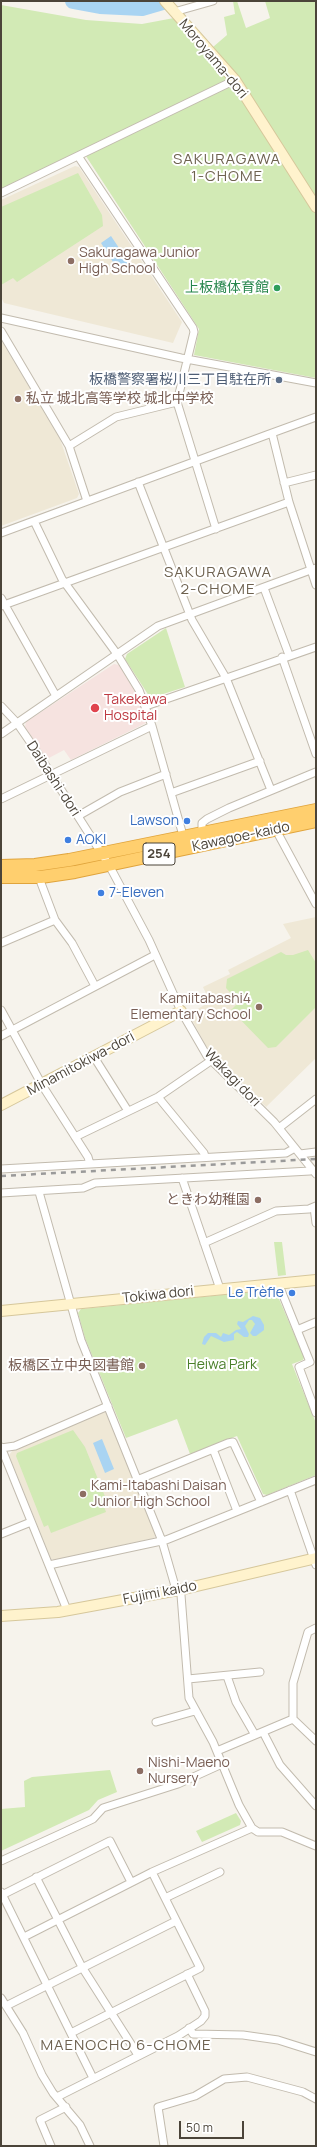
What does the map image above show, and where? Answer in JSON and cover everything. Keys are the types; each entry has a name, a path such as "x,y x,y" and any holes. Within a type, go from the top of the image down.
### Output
{"highway":[{"name":"Kawagoe-kaido","path":"1,877 40,877 108,865 184,843 202,834 316,810"},
{"name":"Kawagoe-kaido","path":"1,866 35,865 102,854 276,830 316,821"}],"street":[{"name":"Moroyama-dori","path":"165,1 235,80 316,207"},
{"path":"174,12 214,1"},
{"path":"1,193 235,80"},
{"path":"78,156 193,328 194,332 178,402 216,529"},
{"path":"1,318 187,359 316,383"},
{"path":"1,331 69,446 87,501"},
{"path":"69,446 116,417 178,402"},
{"path":"1,533 316,417"},
{"path":"272,433 289,502 314,569 316,585"},
{"path":"284,483 316,475"},
{"path":"138,482 190,615 226,678 271,790"},
{"path":"56,696 2,603 65,583 289,502"},
{"path":"34,521 65,583 117,654 139,690 152,726 184,843"},
{"path":"1,734 158,626 314,569"},
{"path":"264,588 316,754"},
{"path":"146,706 285,656 316,647"},
{"name":"Daibashi-dori","path":"1,706 17,723 52,775 108,865"},
{"path":"1,799 152,726"},
{"path":"171,793 260,761"},
{"path":"202,834 203,821 228,808 316,772"},
{"path":"78,816 120,792 166,774"},
{"path":"276,830 316,904"},
{"name":"Wakagi dori","path":"108,865 156,955 181,1011 207,1056 279,1128 314,1172"},
{"path":"40,877 55,920 72,943 95,986"},
{"path":"1,943 55,920"},
{"path":"1,1036 156,955"},
{"path":"1,1010 42,1085 90,1160 90,1164"},
{"name":"Minamitokiwa-dori","path":"1,1105 42,1085 181,1011"},
{"path":"94,1057 128,1111"},
{"path":"75,1136 158,1097 212,1060"},
{"path":"158,1097 202,1151 205,1157"},
{"path":"279,1128 316,1099"},
{"path":"1,1169 286,1153 295,1148"},
{"path":"300,1154 316,1152"},
{"path":"1,1194 83,1188 95,1183 306,1171 314,1172"},
{"path":"182,1178 220,1289"},
{"path":"39,1192 81,1340 162,1541 176,1586 179,1590 184,1623 189,1698 217,1751 239,1805 252,1828 258,1832 282,1832 316,1846"},
{"path":"204,1243 276,1211 315,1206 316,1223"},
{"name":"Tokiwa dori","path":"1,1311 316,1280"},
{"path":"278,1283 310,1362 299,1367 315,1409"},
{"path":"297,1330 316,1322"},
{"path":"67,1610 50,1565 1,1448 15,1446 108,1406"},
{"path":"137,1480 228,1443 235,1444 261,1502"},
{"path":"213,1449 237,1511"},
{"path":"50,1565 162,1541 316,1480"},
{"path":"290,1490 315,1560"},
{"path":"1,1534 31,1522"},
{"name":"Fujimi kaido","path":"1,1616 67,1610 179,1590 315,1560"},
{"path":"316,1628 308,1632 294,1677 293,1719 316,1741"},
{"path":"188,1678 227,1676 260,1672"},
{"path":"227,1676 236,1702 255,1735"},
{"path":"156,1722 195,1711"},
{"path":"217,1751 293,1719"},
{"path":"263,1732 280,1765 316,1806"},
{"path":"1,1861 93,1818 103,1808 178,1784 222,1764"},
{"path":"24,1937 131,1882 252,1828"},
{"path":"93,2078 2,1893 110,1841 131,1882"},
{"path":"71,2032 200,1968 152,1872"},
{"path":"165,1898 220,1872"},
{"path":"36,1877 82,1968 138,2055"},
{"path":"6,2006 176,1920"},
{"path":"56,2097 201,2021 205,2016 205,2012 187,1974"},
{"path":"1,1998 23,2033 42,2075 56,2097 66,2107 82,2129 90,2146"},
{"path":"189,2028 193,2034 243,2035 278,2040 316,2052"},
{"path":"161,2145 158,2107 195,2096 224,2079 236,2080 247,2077 303,2092 316,2099"},
{"path":"51,2146 40,2120 66,2107"}],"shaded area":[{"name":"Sakuragawa Junior High School","path":"75,166 79,167 182,322 173,343 4,303 1,297 1,200"},
{"name":"私立 城北高等学校 城北中学校","path":"1,340 60,439 79,494 77,498 1,526"},
{"name":"Takekawa Hospital","path":"114,664 119,665 137,695 148,722 71,760 64,750 47,759 25,727 26,722"},
{"name":"Kamiitabashi4 Elementary School","path":"316,917 316,1058 266,1107 206,1046 190,1016 192,1012 210,1002 203,987 230,974 228,970 291,938 283,924"},
{"name":"Kami-Itabashi Daisan Junior High School","path":"105,1412 108,1414 156,1534 154,1538 56,1560 51,1559 9,1455 14,1449"}],"green space":[{"path":"233,1 237,1 246,28 270,18 265,1 316,1 316,378 194,355 199,329 82,150 1,189 1,5 86,20 142,24 174,18 206,53 227,35 224,17 235,14"},
{"path":"78,173 102,215 103,226 17,282 13,278 1,285 1,207"},
{"path":"166,628 185,687 154,697 149,696 125,659 127,654"},
{"path":"308,950 316,963 316,1007 276,1047 268,1048 231,1010 239,1002 226,988 227,979 281,952 286,955 293,955"},
{"path":"274,1242 282,1242 286,1275 278,1276"},
{"name":"Heiwa Park","path":"272,1290 276,1292 304,1357 303,1360 292,1364 316,1423 316,1475 267,1495 263,1494 237,1436 190,1454 177,1419 126,1438 85,1338 78,1313 81,1309"},
{"path":"73,1430 85,1447 106,1499 102,1501 106,1512 51,1533 48,1525 44,1527 16,1456 17,1453"},
{"path":"110,1770 117,1792 98,1800 89,1810 1,1851 1,1809 25,1807 24,1781 32,1777"},
{"path":"236,1813 241,1821 240,1825 202,1842 196,1831"}],"water":[{"path":"111,236 129,263 118,270 101,243"},
{"path":"253,1316 260,1318 264,1325 264,1330 256,1336 253,1336 250,1333 255,1324 252,1320 249,1320 245,1326 249,1334 248,1337 244,1337 237,1332 234,1334 234,1340 224,1342 211,1336 205,1345 202,1344 204,1337 208,1333 216,1333 221,1337 223,1333 229,1335 236,1330 241,1329 237,1324 238,1321 243,1322"},
{"path":"102,1439 114,1469 105,1473 93,1443"}],"waterway":[{"path":"73,1 100,6 142,8 166,1"}],"railway":[{"path":"1,1176 316,1159"}],"place":[{"name":"Sakuragawa Junior High School","path":"71,261"},
{"name":"上板橋体育館","path":"277,288"},
{"name":"板橋警察署桜川三丁目駐在所","path":"279,380"},
{"name":"私立 城北高等学校 城北中学校","path":"18,399"},
{"name":"Takekawa Hospital","path":"95,708"},
{"name":"Lawson","path":"187,821"},
{"name":"AOKI","path":"68,840"},
{"name":"7-Eleven","path":"101,893"},
{"name":"Kamiitabashi4 Elementary School","path":"259,1007"},
{"name":"ときわ幼稚園","path":"258,1200"},
{"name":"Le Trèfle","path":"292,1293"},
{"name":"板橋区立中央図書館","path":"142,1366"},
{"name":"Kami-Itabashi Daisan Junior High School","path":"83,1494"},
{"name":"Nishi-Maeno Nursery","path":"140,1771"}],"district":[{"name":"SAKURAGAWA 1-CHOME","path":"227,168"},
{"name":"SAKURAGAWA 2-CHOME","path":"218,582"},
{"name":"MAENOCHO 6-CHOME","path":"126,2046"}]}
